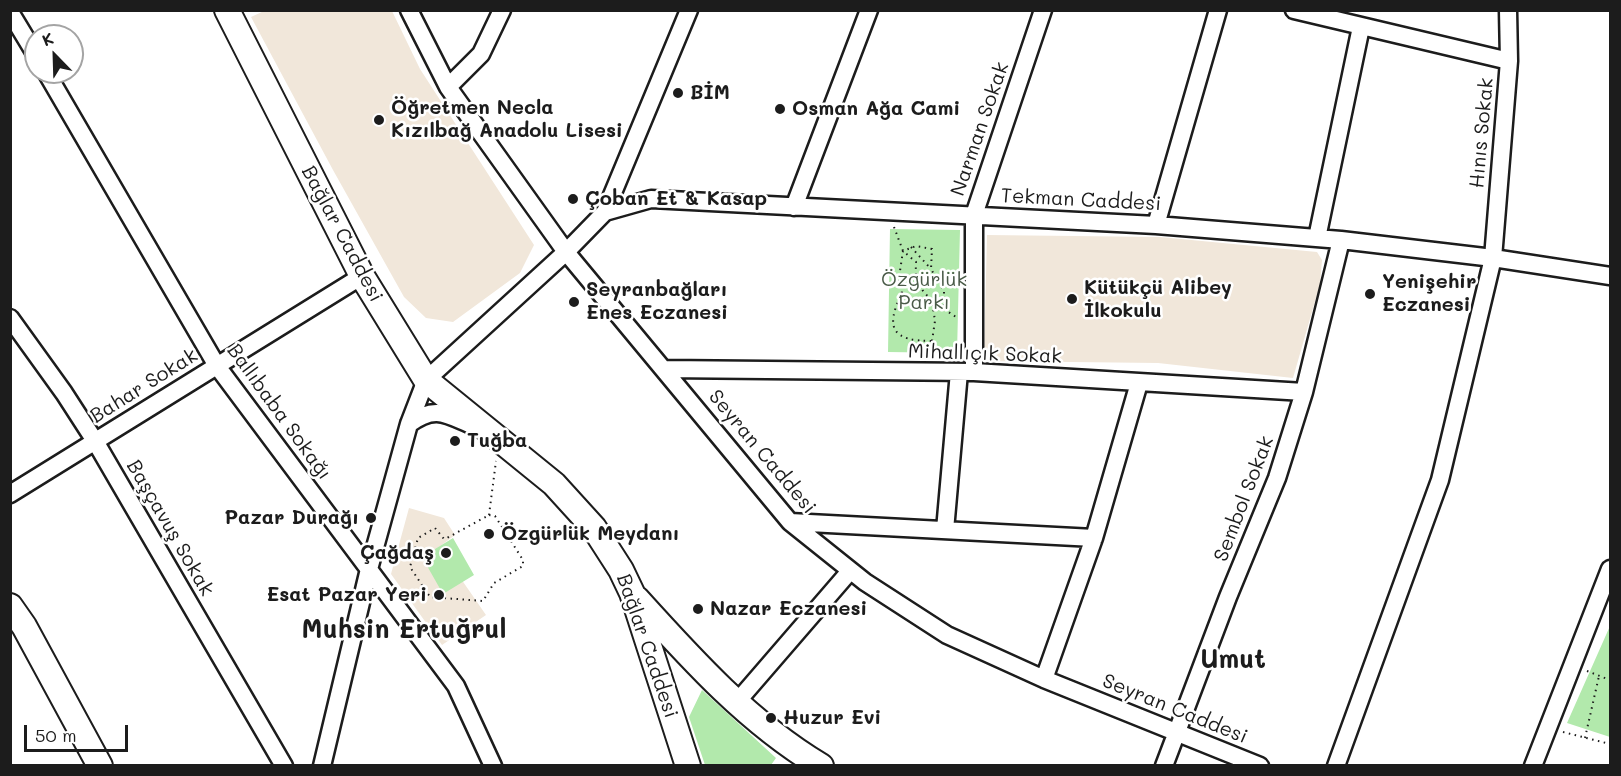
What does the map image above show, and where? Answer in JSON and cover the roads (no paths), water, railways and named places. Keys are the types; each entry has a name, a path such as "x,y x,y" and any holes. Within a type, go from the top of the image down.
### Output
{"main road":[{"name":"Bağlar Caddesi","path":"230,11 362,276 426,380 554,484 577,507 609,551 632,592 688,765"},
{"path":"632,592 690,657 736,703 772,732 821,765"},
{"path":"10,606 17,630 100,765"}],"street":[{"name":"Seyran Caddesi","path":"409,10 448,87 566,252 790,522 865,582 947,634 1044,679 1260,765"},
{"path":"448,87 481,54 502,10"},
{"path":"605,212 689,10"},
{"path":"794,207 869,10"},
{"name":"Narman Sokak","path":"945,530 967,372 974,214 1042,10"},
{"path":"1156,225 1218,10"},
{"path":"1293,10 1509,61"},
{"name":"Hınıs Sokak","path":"1336,765 1440,480 1493,258 1509,61 1508,10"},
{"path":"10,12 24,35"},
{"path":"1317,238 1361,27"},
{"name":"Ballıbaba Sokağı","path":"53,84 217,366 456,686 493,765"},
{"name":"Tekman Caddesi","path":"426,380 566,252 605,212 651,199 1156,225 1341,240 1493,258 1611,276"},
{"name":"Sembol Sokak","path":"1164,765 1228,597 1277,478 1304,392 1341,240"},
{"name":"Bahar Sokak","path":"10,494 362,276"},
{"name":"Başçavuş Sokak","path":"10,318 95,441 284,765"},
{"name":"Mihallıçık Sokak","path":"664,369 967,372 1304,392"},
{"path":"322,765 369,569 409,424 426,380"},
{"path":"1044,679 1094,538 1139,383"},
{"name":"Bağlar Caddesi","path":"409,424 425,414 440,413 497,437"},
{"path":"790,522 1094,538"},
{"path":"1533,765 1611,569"},
{"path":"736,703 850,571"}],"place":[{"name":"BİM","path":"678,93"},
{"name":"Osman Ağa Cami","path":"780,109"},
{"name":"Öğretmen Necla Kızılbağ Anadolu Lisesi","path":"379,120"},
{"name":"Çoban Et & Kasap","path":"573,199"},
{"name":"Yenişehir Eczanesi","path":"1370,294"},
{"name":"Kütükçü Alibey İlkokulu","path":"1072,299"},
{"name":"Seyranbağları Enes Eczanesi","path":"574,302"},
{"name":"Tuğba","path":"455,441"},
{"name":"Pazar Durağı","path":"371,518"},
{"name":"Özgürlük Meydanı","path":"489,534"},
{"name":"Çağdaş","path":"446,553"},
{"name":"Esat Pazar Yeri","path":"439,595"},
{"name":"Nazar Eczanesi","path":"698,609"},
{"name":"Huzur Evi","path":"771,718"}],"district":[{"name":"Muhsin Ertuğrul","path":"404,630"},
{"name":"Umut","path":"1233,660"}],"park label":[{"name":"Özgürlük Parkı","path":"924,292"}]}
